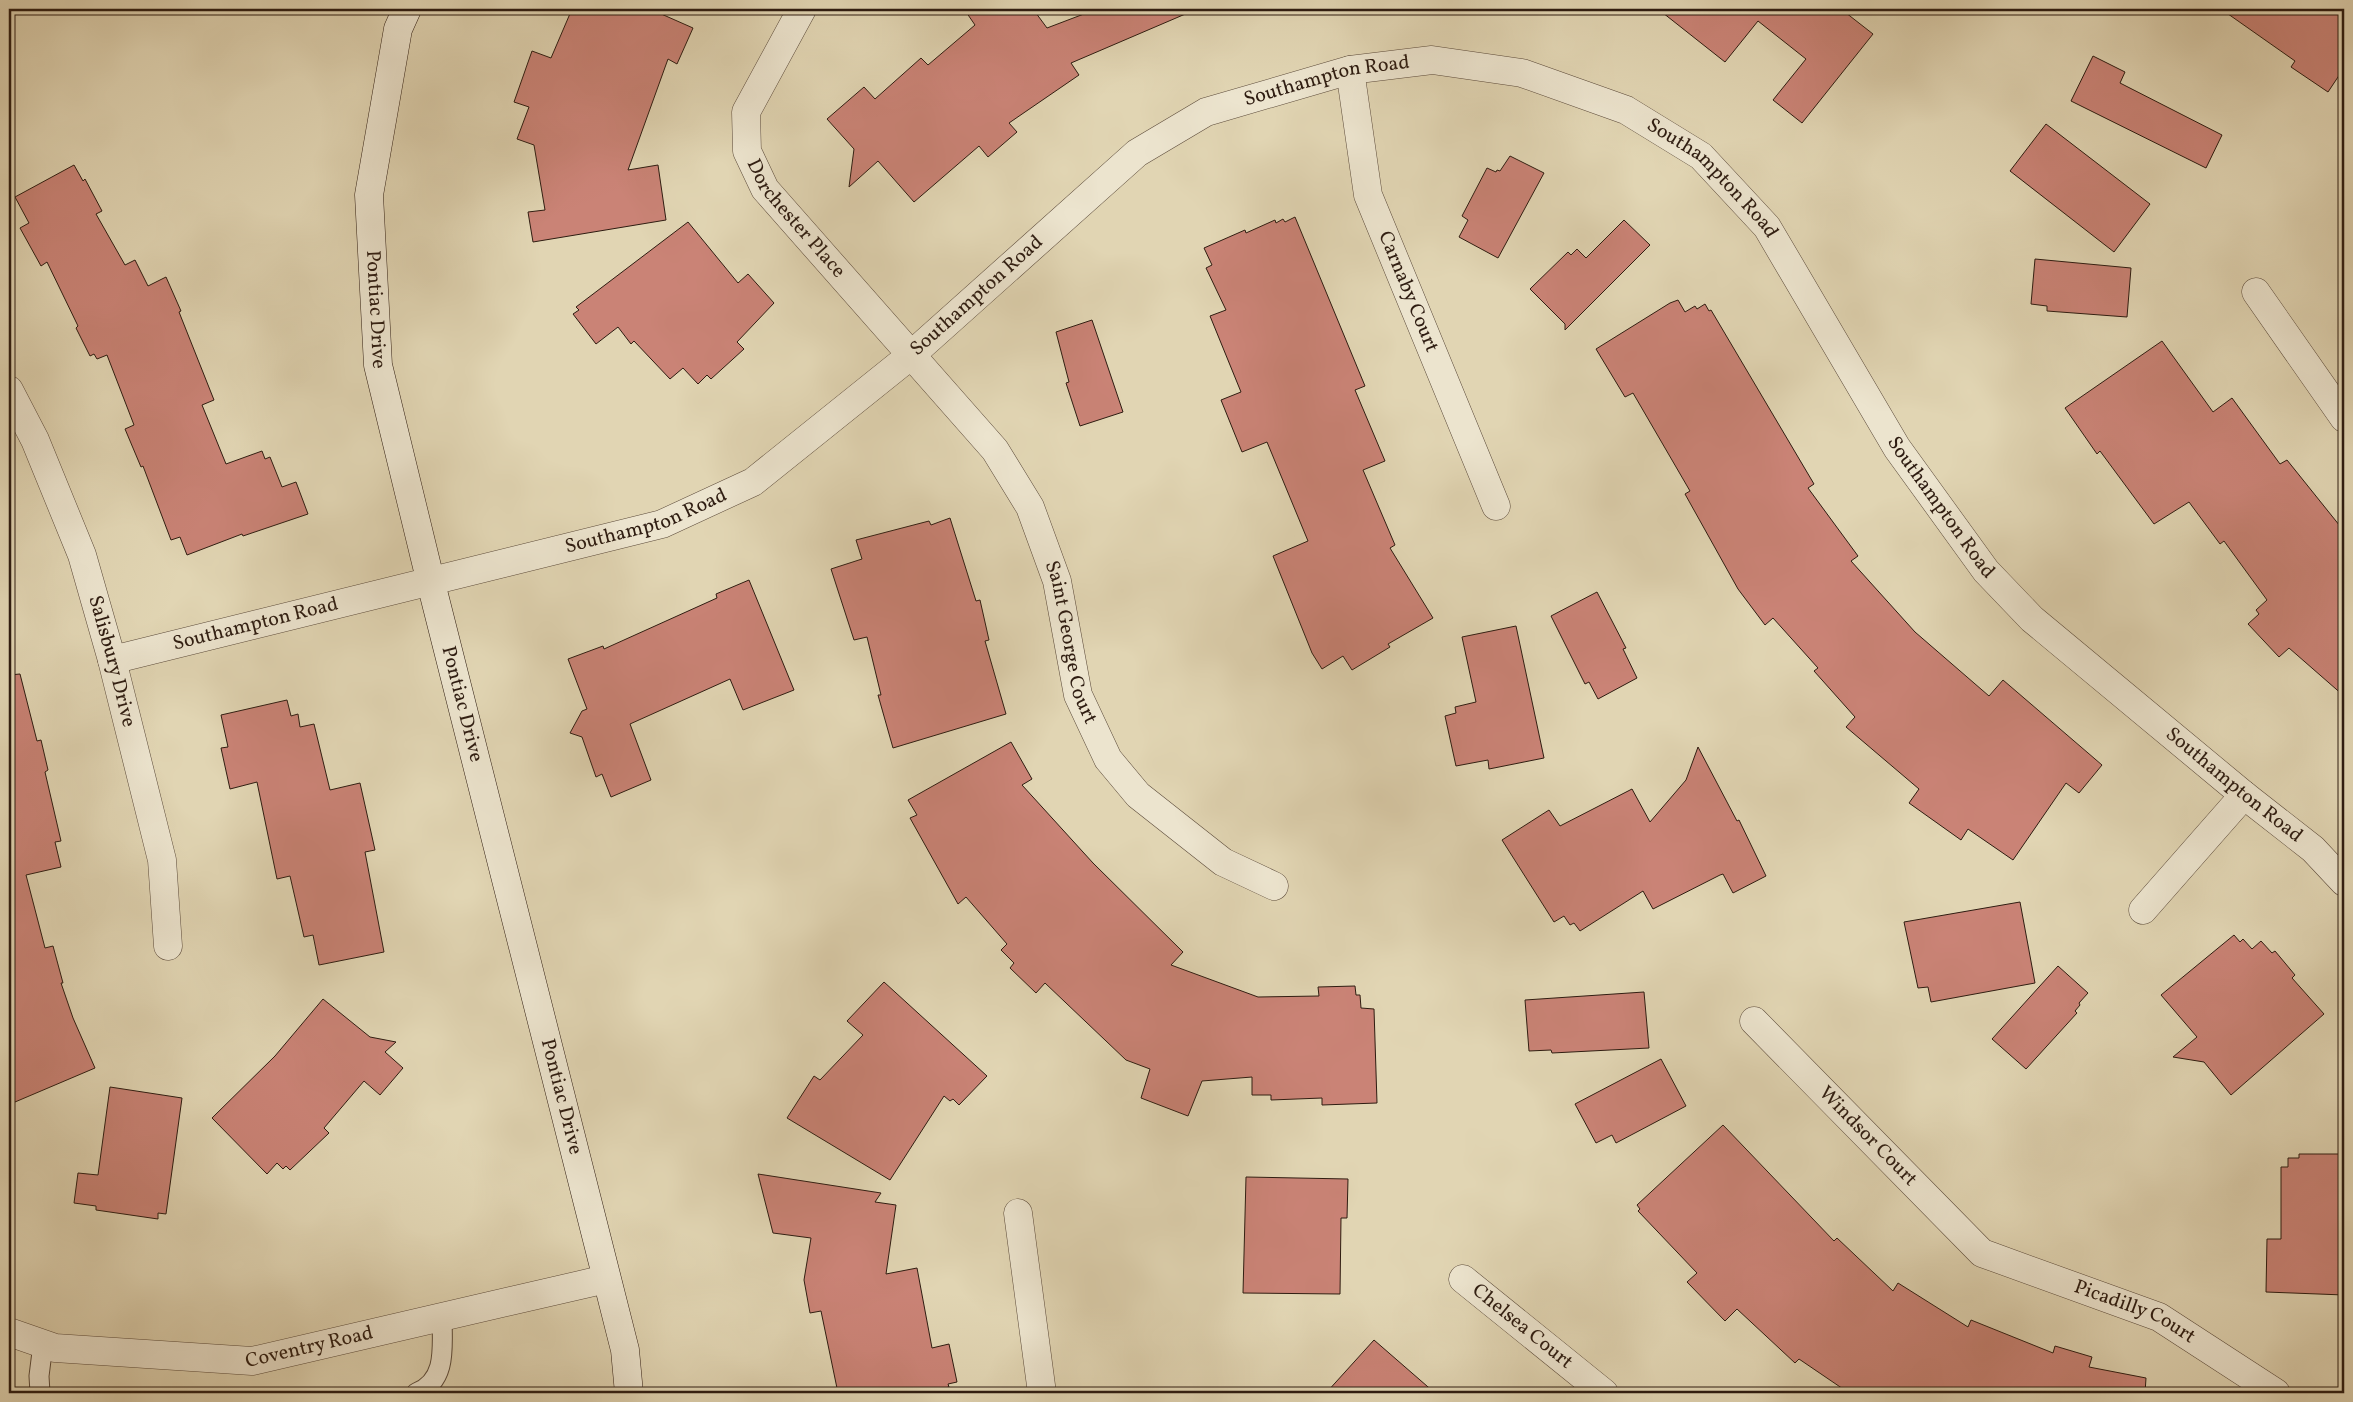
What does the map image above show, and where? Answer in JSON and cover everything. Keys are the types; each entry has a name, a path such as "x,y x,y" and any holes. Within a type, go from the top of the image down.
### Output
{"street":[{"name":"Pontiac Drive","path":"407,9 398,29 369,195 378,365 431,583 625,1350 629,1393"},
{"name":"Dorchester Place","path":"802,9 746,112 747,150 765,189 910,356"},
{"name":"Southampton Road","path":"112,660 431,583 662,524 754,482 910,356 1138,153 1206,112 1350,70 1432,60 1522,73 1626,110 1701,156 1767,227 1897,448 1986,571 2032,619 2244,795 2313,848 2344,882"},
{"name":"Carnaby Court","path":"1350,70 1368,196 1496,506"},
{"path":"2256,292 2344,418"},
{"name":"Saint George Court","path":"910,356 995,450 1030,507 1057,581 1078,695 1108,759 1138,796 1223,862 1274,886"},
{"name":"Salisbury Drive","path":"9,390 35,440 82,555 112,660 162,860 168,946"},
{"path":"2143,910 2244,795"},
{"name":"Windsor Court","path":"1754,1021 1982,1253"},
{"path":"1018,1213 1042,1393"},
{"name":"Picadilly Court","path":"1982,1253 2160,1316 2276,1393"},
{"name":"Coventry Road","path":"9,1332 55,1348 252,1361 606,1279"},
{"name":"Chelsea Court","path":"1464,1279 1604,1393"}],"lane":[{"path":"416,1393 422,1391 438,1376 442,1358 442,1317"},
{"path":"40,1393 39,1376 44,1344"}],"building":[{"path":"572,9 650,9 693,28 677,64 668,59 628,170 658,165 666,220 533,242 528,212 545,210 534,145 517,139 529,107 514,102 532,51 551,58"},
{"path":"964,9 1033,9 1047,28 1097,9 1197,9 1071,63 1079,75 1009,123 1017,132 988,157 979,146 914,202 878,161 849,187 854,149 827,119 864,87 875,99 921,58 928,65 975,25"},
{"path":"1658,9 1841,9 1873,34 1802,123 1773,100 1806,59 1758,21 1725,62"},
{"path":"2221,9 2344,9 2344,68 2328,92 2291,67 2295,61"},
{"path":"2093,56 2125,72 2120,83 2222,135 2206,168 2071,101"},
{"path":"2046,124 2150,204 2114,252 2010,171"},
{"path":"1510,156 1544,173 1498,258 1459,237 1468,220 1462,216 1487,168 1496,172 1497,170 1500,171"},
{"path":"74,165 83,181 85,179 102,211 96,214 125,265 135,260 148,286 166,277 181,311 179,312 214,400 202,405 226,464 262,451 265,459 270,457 282,487 296,482 308,514 243,536 242,534 187,555 180,537 171,540 143,466 141,467 125,429 134,425 107,355 97,359 94,354 90,356 76,328 78,326 47,262 41,266 20,228 29,223 15,197"},
{"path":"1295,217 1365,386 1355,390 1385,461 1363,470 1395,545 1390,548 1433,618 1388,644 1390,647 1352,670 1343,656 1322,669 1312,653 1273,556 1308,541 1267,442 1242,452 1221,400 1241,392 1210,316 1226,310 1206,268 1212,265 1204,248 1245,230 1246,233 1275,220 1276,223 1283,219 1285,222"},
{"path":"1624,220 1650,245 1565,330 1565,324 1530,289 1568,252 1571,255 1577,249 1586,258"},
{"path":"688,222 738,283 748,274 774,303 737,342 744,349 711,379 707,375 698,384 683,368 670,379 634,341 631,344 618,327 596,344 573,314 579,310 576,307"},
{"path":"2035,259 2131,268 2127,317 2047,311 2047,306 2031,304"},
{"path":"1678,300 1685,312 1695,306 1697,309 1705,304 1709,311 1711,310 1814,484 1808,488 1858,556 1851,561 1915,632 1989,696 2003,680 2102,765 2079,793 2066,783 2013,860 1968,829 1961,840 1909,803 1919,789 1846,727 1855,717 1814,671 1818,668 1773,618 1765,625 1738,589 1685,494 1690,491 1633,393 1625,397 1596,349 1670,303"},
{"path":"1092,320 1123,412 1080,426 1066,383 1069,382 1056,332"},
{"path":"2162,341 2213,412 2232,398 2280,464 2287,460 2344,531 2344,696 2289,648 2279,657 2248,624 2259,614 2256,610 2267,600 2224,541 2220,544 2189,502 2154,524 2100,451 2097,454 2065,408"},
{"path":"950,518 976,601 980,600 989,640 985,641 1006,714 893,748 878,695 881,695 867,637 854,640 831,569 862,559 856,540 929,521 931,525"},
{"path":"749,580 794,690 743,710 730,679 630,724 651,780 611,797 602,774 596,777 582,737 570,733 582,711 587,709 568,659 603,646 604,649 717,598 716,594"},
{"path":"1597,592 1626,648 1623,649 1637,678 1598,699 1589,682 1585,684 1551,616"},
{"path":"1516,626 1544,758 1489,769 1488,760 1456,766 1445,716 1456,713 1455,707 1476,702 1462,637"},
{"path":"20,674 37,741 41,740 48,770 45,772 61,841 55,842 61,867 26,875 45,948 53,946 63,983 61,983 73,1018 95,1068 15,1102 9,1085 9,675"},
{"path":"287,700 291,716 298,714 300,727 314,724 330,790 360,783 375,850 365,852 384,952 319,965 313,935 304,937 290,876 277,879 257,782 230,789 221,748 228,747 221,715"},
{"path":"1011,742 1032,779 1022,785 1093,863 1183,952 1171,965 1258,997 1319,996 1318,987 1355,986 1356,995 1360,995 1361,1008 1374,1009 1377,1103 1322,1105 1322,1098 1271,1100 1271,1095 1252,1095 1252,1077 1202,1081 1188,1116 1141,1098 1150,1069 1126,1060 1045,983 1036,993 1010,968 1014,963 1001,950 1007,944 966,897 958,904 910,818 917,815 908,800"},
{"path":"1698,747 1737,821 1739,820 1766,876 1733,893 1723,874 1653,909 1643,891 1580,931 1574,923 1570,925 1564,916 1554,922 1502,840 1549,810 1560,826 1632,789 1650,822 1686,780"},
{"path":"2020,902 2035,983 1931,1002 1928,987 1918,988 1904,922"},
{"path":"2234,935 2240,942 2243,939 2252,949 2261,941 2272,953 2275,951 2295,975 2292,978 2324,1014 2231,1095 2204,1062 2173,1057 2197,1037 2161,995"},
{"path":"2058,966 2088,993 2079,1003 2080,1005 2075,1011 2077,1013 2026,1069 1992,1039"},
{"path":"884,982 987,1076 959,1105 953,1099 950,1101 944,1096 890,1180 787,1118 814,1076 820,1080 863,1035 847,1021"},
{"path":"1644,992 1649,1048 1552,1053 1551,1050 1529,1051 1525,1000"},
{"path":"323,999 370,1037 396,1042 385,1052 403,1068 380,1095 364,1081 324,1128 329,1133 290,1170 286,1166 283,1169 277,1163 267,1174 212,1118 275,1056"},
{"path":"1661,1059 1686,1106 1616,1143 1612,1135 1596,1143 1575,1104"},
{"path":"110,1087 182,1098 166,1214 158,1213 158,1219 96,1210 96,1206 74,1203 78,1173 98,1175"},
{"path":"1723,1125 1834,1241 1837,1238 1893,1291 1898,1283 1968,1327 1971,1320 2053,1353 2055,1346 2092,1357 2089,1367 2146,1378 2145,1393 1849,1393 1799,1359 1795,1363 1737,1309 1725,1321 1687,1282 1697,1273 1638,1211 1640,1209 1637,1205"},
{"path":"2299,1154 2344,1154 2344,1295 2266,1292 2267,1239 2281,1239 2281,1167 2288,1167 2288,1158 2299,1158"},
{"path":"758,1174 881,1193 875,1202 896,1205 886,1274 917,1268 932,1348 949,1344 957,1382 948,1384 949,1387 921,1393 838,1393 821,1311 810,1313 804,1280 811,1238 773,1233"},
{"path":"1246,1177 1348,1179 1347,1218 1341,1218 1340,1294 1243,1293"},
{"path":"1374,1340 1435,1393 1326,1393"}]}
